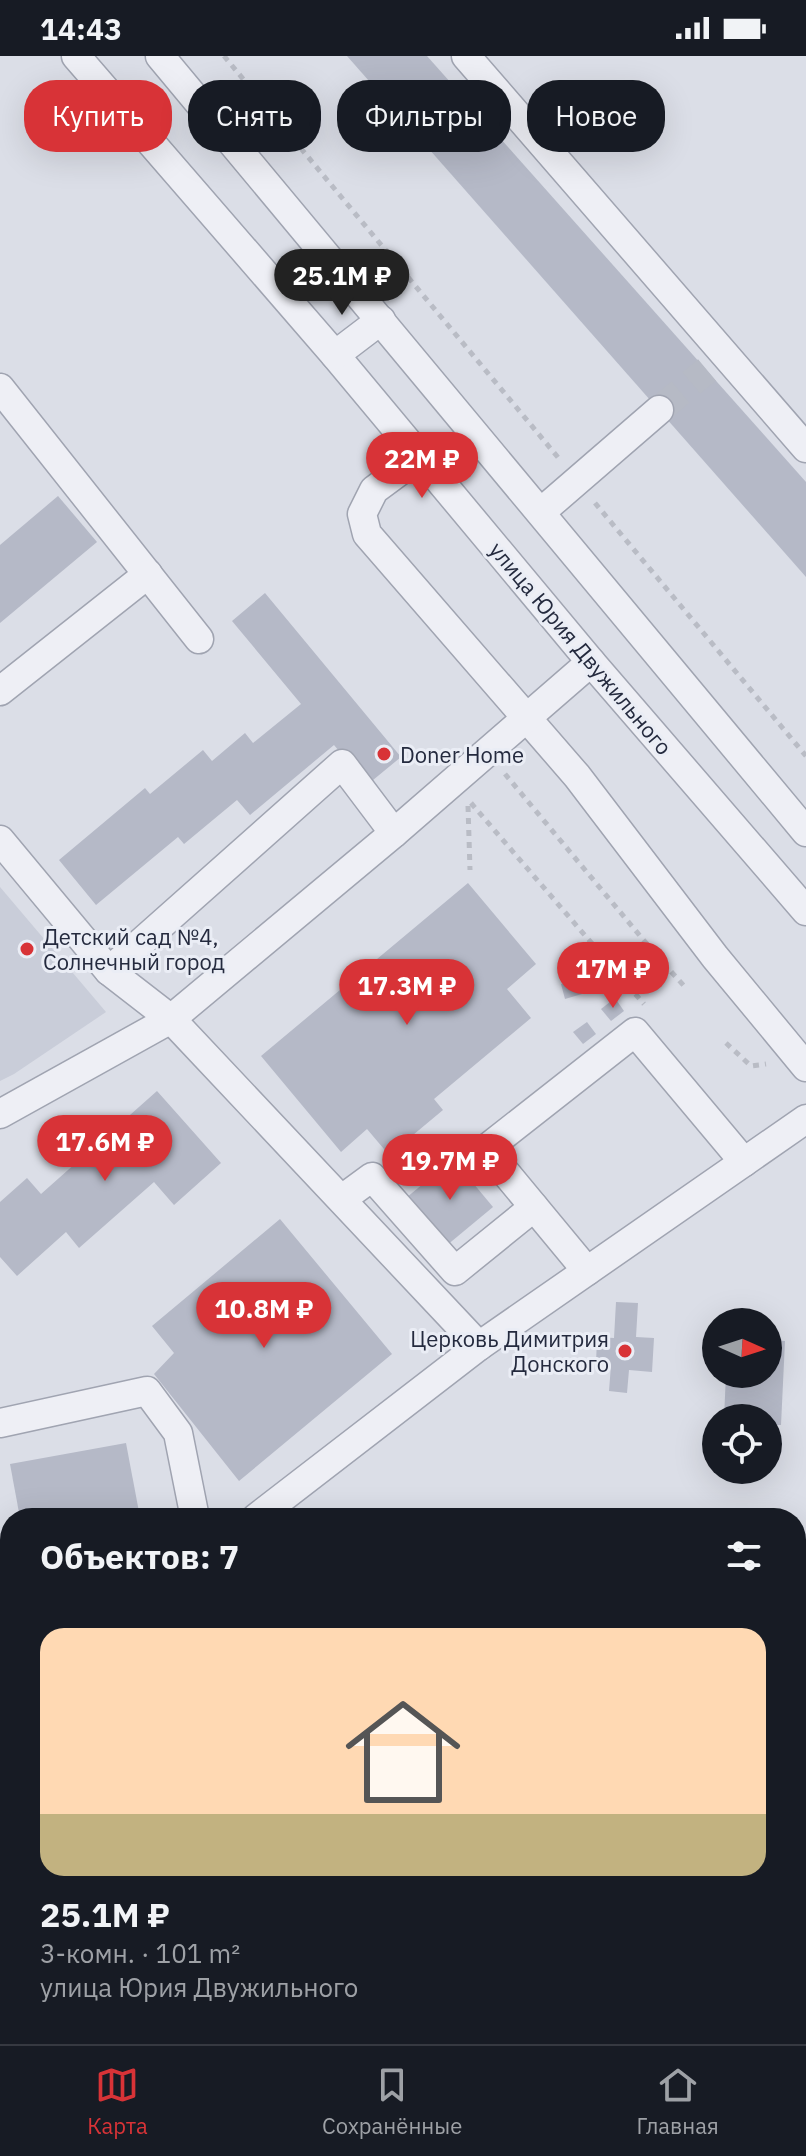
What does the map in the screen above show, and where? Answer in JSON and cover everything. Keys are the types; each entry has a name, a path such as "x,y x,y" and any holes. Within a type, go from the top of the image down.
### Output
{"street":[{"name":"улица Юрия Двужильного","path":"76,56 335,355 591,662 806,911"},
{"path":"160,56 806,832"},
{"path":"466,56 716,363 806,448"},
{"path":"335,355 381,320"},
{"path":"0,388 199,639"},
{"path":"541,512 659,410"},
{"path":"420,456 374,490 362,514 367,534 577,776 715,957 806,1067"},
{"path":"0,691 148,574"},
{"path":"0,1114 171,1019 394,833 591,662"},
{"path":"109,971 342,764 394,833"},
{"path":"0,840 109,971 171,1019 479,1346"},
{"path":"587,1271 486,1149 635,1032 744,1162"},
{"path":"269,1508 479,1346 806,1119"},
{"path":"342,1199 372,1177 455,1271 534,1207"},
{"path":"0,1423 147,1391 178,1433 193,1508"}],"path":[{"path":"224,56 806,756"},
{"path":"502,771 685,987"},
{"path":"470,870 468,800 648,1008"},
{"path":"560,971 656,955"},
{"path":"726,1043 751,1066 776,1063"}],"shaded area":[{"name":"Детский сад №4, Солнечный город","path":"0,887 106,1012 0,1081"}],"building":[{"path":"347,56 427,56 448,80 368,80"},
{"path":"511,150 806,482 806,577 432,152"},
{"path":"58,496 97,542 0,623 0,545"},
{"path":"265,593 401,757 367,785 334,745 250,815 237,800 184,844 178,837 96,905 59,860 145,788 150,794 203,750 212,761 245,733 253,743 301,704 232,621"},
{"path":"468,883 536,964 507,989 531,1018 434,1099 443,1110 389,1155 367,1129 341,1152 261,1056"},
{"path":"577,979 582,994 565,999 561,984"},
{"path":"615,998 624,1011 611,1021 601,1009"},
{"path":"587,1022 596,1034 583,1044 573,1032"},
{"path":"157,1091 221,1163 174,1205 154,1182 79,1248 66,1232 17,1276 0,1257 0,1202 27,1178 41,1194"},
{"path":"453,1159 493,1207 446,1246 406,1198"},
{"path":"280,1219 392,1354 239,1481 154,1374 174,1353 152,1326"},
{"name":"Церковь Димитрия Донского","path":"616,1302 638,1303 636,1337 654,1338 652,1372 629,1370 627,1393 609,1391 611,1365 596,1364 597,1337 614,1338"},
{"path":"782,1341 785,1341 782,1404 725,1404 725,1388 782,1388"},
{"path":"126,1443 138,1508 18,1508 10,1464"}],"tunnel":[{"path":"659,410 707,370"}],"place":[{"name":"Doner Home","path":"384,754"},
{"name":"Детский сад №4, Солнечный город","path":"27,949"},
{"name":"Церковь Димитрия Донского","path":"625,1351"}]}
